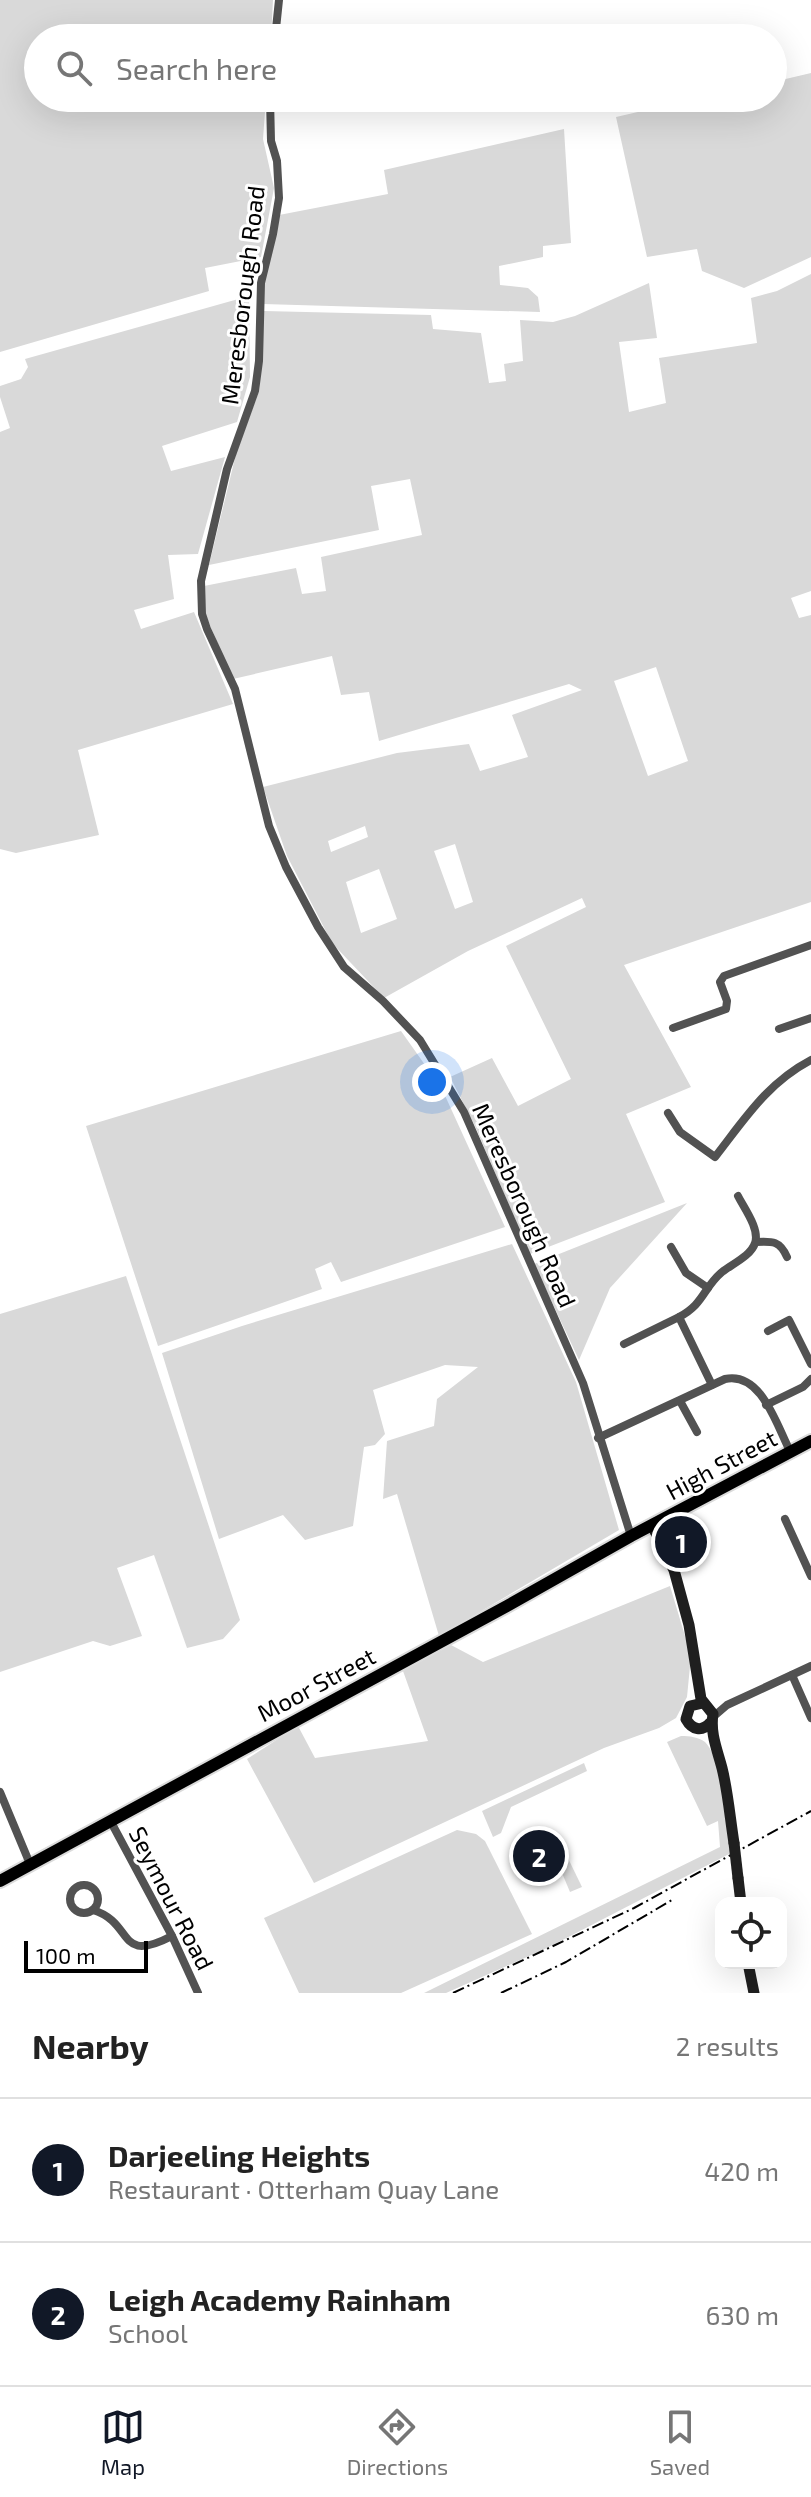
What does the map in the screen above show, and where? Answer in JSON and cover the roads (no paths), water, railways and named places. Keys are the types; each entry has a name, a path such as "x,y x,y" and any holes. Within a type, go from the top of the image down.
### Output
{"main road":[{"name":"High Street","path":"652,1525 811,1441"},
{"name":"Moor Street","path":"0,1881 652,1525"}],"street":[{"path":"276,24 279,0"},
{"name":"Meresborough Road","path":"270,112 279,198 261,283 255,391 227,469 201,581 202,614 235,689 269,826 286,867 318,927 344,967 383,1001 420,1040 446,1079 473,1133 583,1383 631,1536"},
{"path":"673,1028 726,1009 727,1001 720,982 724,976 811,946"},
{"path":"779,1029 811,1018"},
{"path":"668,1113 680,1132 715,1157 764,1093 811,1060"},
{"path":"624,1344 695,1308 717,1276 751,1250 756,1242 754,1229 738,1196"},
{"path":"756,1242 774,1241 783,1247 787,1257"},
{"path":"671,1247 681,1267 692,1279 708,1288"},
{"path":"679,1317 712,1385"},
{"path":"768,1331 789,1320 811,1364"},
{"path":"598,1438 730,1378 742,1379 753,1385 791,1453"},
{"path":"766,1405 803,1387 811,1379"},
{"path":"680,1401 697,1432"},
{"path":"785,1519 811,1576"},
{"path":"652,1525 674,1570 689,1625 697,1680 704,1704 711,1710 708,1723 721,1766 740,1897"},
{"path":"697,1680 686,1721 693,1728 708,1723 727,1705 811,1666"},
{"path":"792,1675 811,1718"},
{"path":"688,1708 694,1703 727,1705"},
{"path":"0,1792 30,1864"},
{"name":"Seymour Road","path":"111,1822 172,1936 198,1993"},
{"path":"93,1910 107,1914 129,1942 136,1946 152,1946 172,1936"},
{"path":"749,1969 754,1993"}],"railway":[{"path":"453,1993 634,1908 811,1811"},
{"path":"501,1993 566,1962 672,1900"}],"place":[{"name":"Darjeeling Heights","path":"681,1542"},
{"name":"Leigh Academy Rainham","path":"539,1856"}]}
